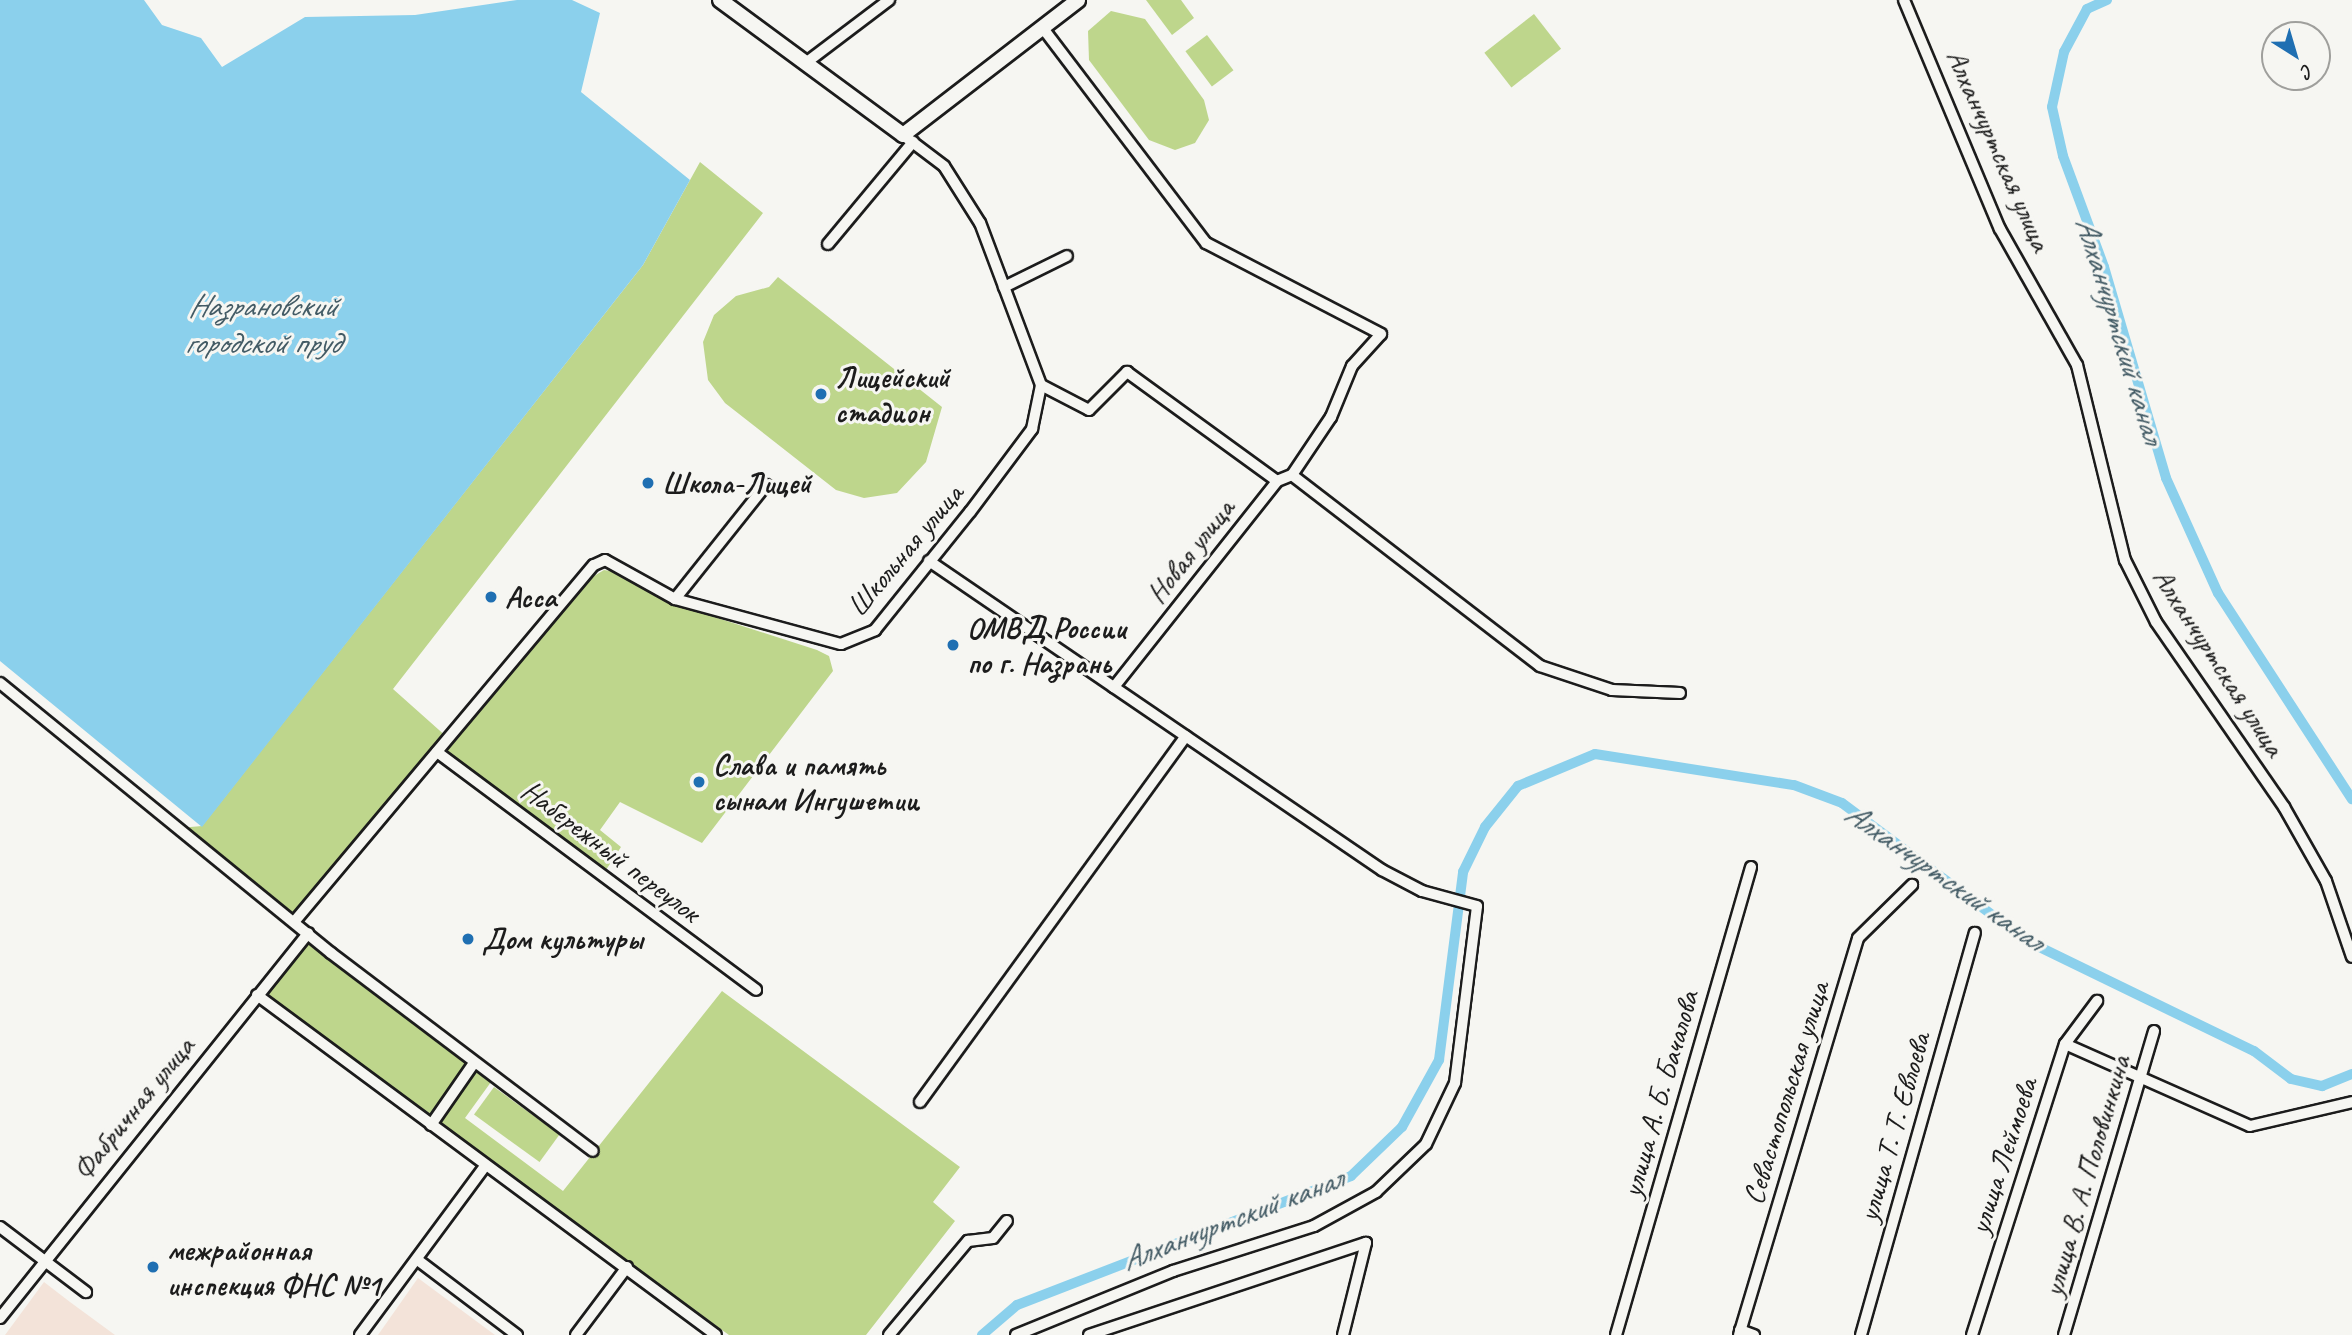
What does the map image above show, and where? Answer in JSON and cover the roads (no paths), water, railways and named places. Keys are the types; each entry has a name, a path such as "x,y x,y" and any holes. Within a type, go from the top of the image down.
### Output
{"street":[{"path":"720,0 944,166 980,223 1041,385 1089,410 1127,372 1277,481 1293,475 1331,417 1352,366 1381,334 1206,243 1043,27"},
{"path":"807,62 889,0"},
{"path":"828,244 908,138 1079,0"},
{"name":"Алханчуртская улица","path":"1904,0 2000,229 2077,365 2125,560 2156,622 2284,807 2326,881 2352,957"},
{"path":"1004,287 1067,256"},
{"name":"Школьная улица","path":"437,752 594,565 605,560 675,599 841,644 875,630 1032,429 1041,385"},
{"path":"1293,475 1540,666 1612,690 1680,693"},
{"name":"Новая улица","path":"1114,687 1277,481"},
{"path":"675,599 766,485"},
{"path":"929,561 1382,870 1450,900 1477,906 1455,1083 1426,1144 1376,1192 1314,1226 1173,1271 1016,1335"},
{"path":"0,683 294,922 474,1063 593,1151"},
{"path":"920,1102 1186,736"},
{"path":"294,922 437,752"},
{"name":"Набережный переулок","path":"437,752 756,990"},
{"name":"улица А. Б. Бачалова","path":"1616,1335 1751,867"},
{"name":"Севастопольская улица","path":"1740,1333 1858,938 1912,885"},
{"name":"Фабричная улица","path":"0,1318 42,1258 308,933"},
{"name":"улица Т. Т. Евлоева","path":"1861,1335 1975,933"},
{"path":"257,995 716,1335"},
{"name":"улица Леймоева","path":"1972,1335 2064,1044 2097,1001"},
{"name":"улица В. А. Половинкина","path":"2064,1335 2154,1031"},
{"path":"2064,1044 2141,1074 2250,1126 2352,1102"},
{"path":"431,1125 474,1063"},
{"path":"360,1335 419,1261 485,1166"},
{"path":"889,1335 968,1241 993,1238 1007,1221"},
{"path":"0,1227 86,1292"},
{"path":"1089,1335 1366,1243 1343,1335"},
{"path":"419,1261 517,1335"},
{"path":"576,1335 627,1267"},
{"path":"1740,1333 1754,1335"}],"water":[{"name":"Назрановский городской пруд","path":"0,0 144,0 162,25 201,38 222,67 305,17 415,15 517,0 572,0 600,13 581,92 690,180 643,265 202,827 0,661"}],"waterway":[{"name":"Алханчуртский канал","path":"2107,0 2087,9 2064,52 2052,107 2063,156 2104,267 2166,478 2218,593 2352,799"},
{"name":"Алханчуртский канал","path":"982,1335 1017,1305 1351,1176 1402,1127 1439,1060 1463,872 1485,827 1518,786 1595,754 1794,785 1842,803 2027,941 2254,1051 2291,1079 2322,1086 2352,1074"}],"place":[{"name":"Лицейский стадион","path":"821,394"},
{"name":"Школа-Лицей","path":"648,483"},
{"name":"Асса","path":"491,597"},
{"name":"ОМВД России по г. Назрань","path":"953,645"},
{"name":"Слава и память сынам Ингушетии","path":"699,782"},
{"name":"Дом культуры","path":"468,939"},
{"name":"межрайонная инспекция ФНС №1","path":"153,1267"}]}
